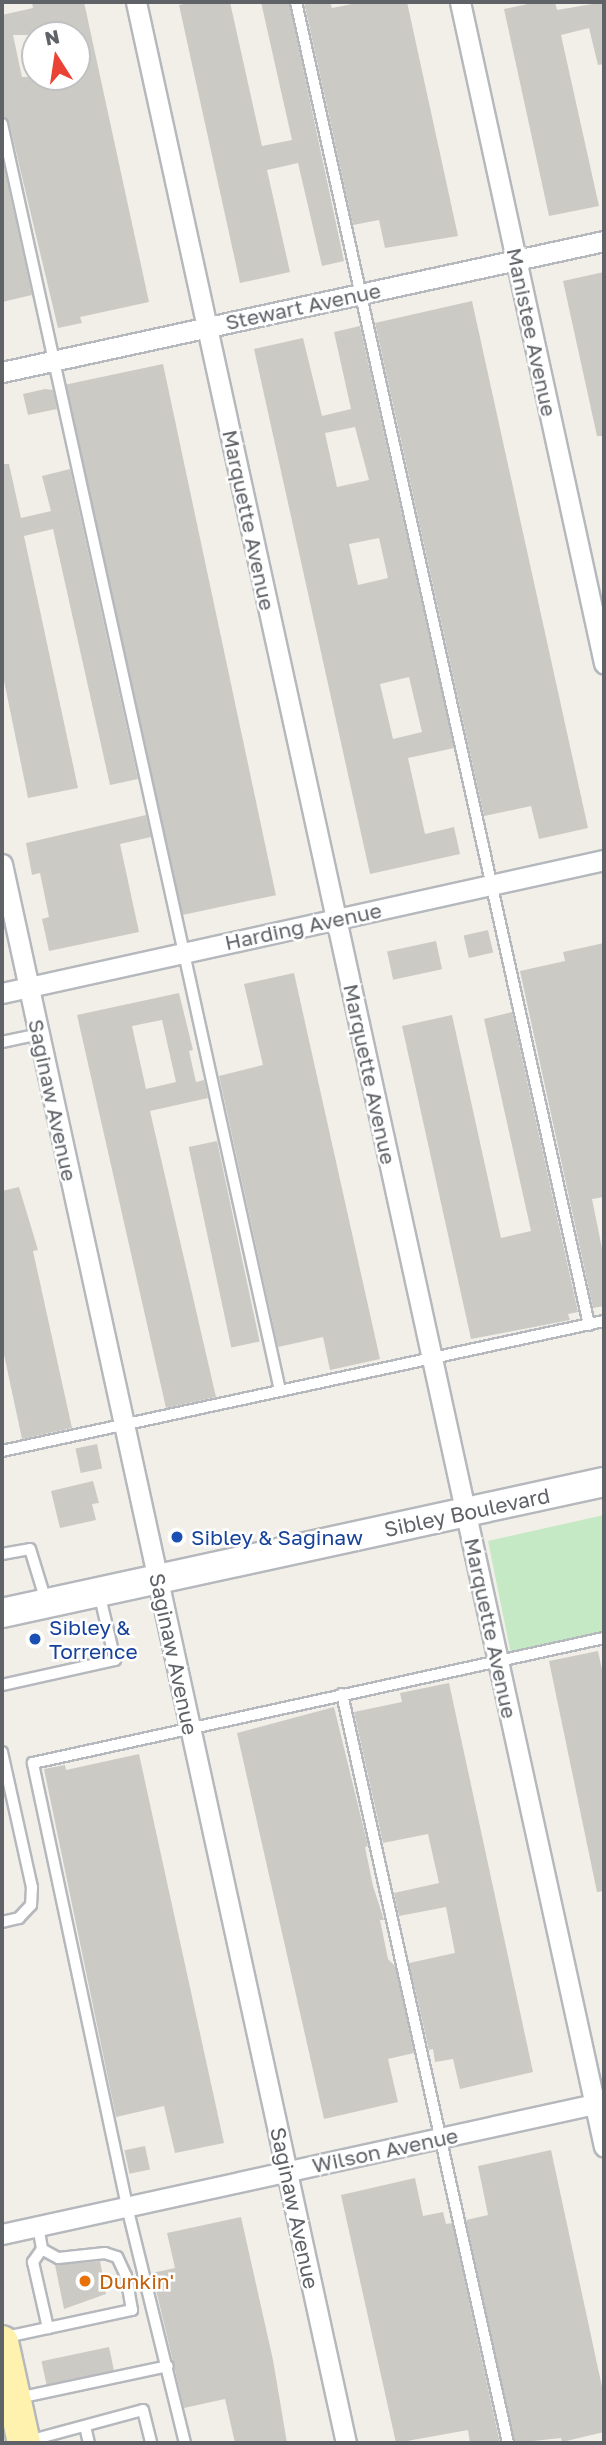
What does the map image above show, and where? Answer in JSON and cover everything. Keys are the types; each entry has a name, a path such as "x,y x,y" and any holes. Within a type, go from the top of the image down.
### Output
{"main road":[{"name":"Sibley Boulevard","path":"2,1613 604,1482"},
{"path":"2,2340 9,2393 24,2443"}],"street":[{"name":"Marquette Avenue","path":"136,2 498,1661 600,2104 604,2147"},
{"name":"Manistee Avenue","path":"460,2 604,663"},
{"name":"Stewart Avenue","path":"2,372 604,241"},
{"name":"Harding Avenue","path":"2,993 604,860"},
{"name":"Saginaw Avenue","path":"2,864 346,2443"},
{"name":"Wilson Avenue","path":"2,2234 600,2104"}],"lane":[{"path":"296,2 589,1325"},
{"path":"2,124 280,1391"},
{"path":"2,1042 39,1034"},
{"path":"2,1451 604,1321"},
{"path":"2,1554 30,1549 46,1603"},
{"path":"2,1685 115,1660 99,1592"},
{"path":"185,2443 127,2206 33,1763 604,1637"},
{"path":"342,1695 508,2443"},
{"path":"2,1752 6,1789 32,1887 31,1905 19,1918 2,1922"},
{"path":"38,2226 42,2249 33,2262 48,2328"},
{"path":"2,2340 132,2310 126,2276 117,2258 105,2253 58,2258 42,2249"},
{"path":"9,2393 168,2366"},
{"path":"24,2443 143,2410 151,2443"},
{"path":"85,2426 89,2443"}],"green space":[{"path":"604,1515 604,1633 511,1654 488,1541"}],"building":[{"path":"32,2 84,2 88,21 21,21 21,35 13,35 21,72 21,91 91,91 91,34 149,302 80,317 82,323 58,328 9,122 2,117 2,15 33,8"},
{"path":"230,2 262,146 292,140 261,2 289,2 344,261 322,266 298,163 267,170 290,272 240,283 179,5"},
{"path":"304,2 330,2 332,8 362,2 407,2 458,236 385,248 379,220 353,225"},
{"path":"537,2 555,2 557,10 604,2 604,64 598,65 589,28 561,35 599,206 549,216 504,9"},
{"path":"2,158 32,295 2,302"},
{"path":"604,272 604,436 597,436 563,281"},
{"path":"472,301 588,828 539,839 531,806 484,816 375,323"},
{"path":"360,326 454,748 408,758 425,834 454,827 460,854 370,874 254,349 303,338 322,416 351,409 334,332","holes":["355,427 369,480 337,487 325,433","379,538 388,578 358,585 349,544","409,677 422,732 393,739 380,684"]},
{"path":"163,364 276,895 179,916 66,385"},
{"path":"53,390 57,409 28,415 23,394"},
{"path":"2,464 9,464 21,518 51,511 42,476 70,469 138,779 110,785 53,529 24,536 78,788 28,798 2,671"},
{"path":"146,815 151,837 120,844 139,932 49,951 42,919 49,917 40,873 32,875 26,843"},
{"path":"488,930 493,952 469,958 464,936"},
{"path":"436,941 442,969 393,980 387,951"},
{"path":"604,943 604,1197 592,1199 604,1258 604,1306 593,1308 520,971 565,961 563,952"},
{"path":"294,973 380,1359 330,1370 323,1337 278,1347 219,1076 263,1065 244,984"},
{"path":"179,993 193,1050 189,1051 196,1082 204,1080 208,1098 150,1111 216,1397 166,1408 77,1015","holes":["162,1020 176,1082 146,1089 132,1026"]},
{"path":"512,1012 578,1312 568,1314 570,1320 471,1339 402,1026 452,1015 501,1238 531,1231 484,1019"},
{"path":"217,1141 260,1342 231,1348 189,1147"},
{"path":"19,1187 38,1250 33,1251 72,1428 22,1439 2,1345 2,1191"},
{"path":"97,1444 102,1468 81,1473 75,1449"},
{"path":"93,1481 99,1503 92,1504 96,1520 60,1528 51,1491"},
{"path":"598,1651 604,1679 604,1891 597,1892 549,1661"},
{"path":"449,1683 533,2072 460,2089 453,2059 435,2062 433,2049 429,2050 409,1963 455,1953 446,1907 399,1916 394,1893 439,1883 428,1834 383,1843 354,1712 402,1702 400,1693"},
{"path":"334,1707 368,1846 365,1847 373,1886 384,1920 380,1920 388,1959 395,1966 414,2053 388,2059 398,2102 324,2119 237,1733"},
{"path":"139,1754 224,2143 175,2153 164,2106 116,2117 44,1769 65,1765 66,1770"},
{"path":"145,2146 150,2169 129,2174 124,2150"},
{"path":"551,2150 604,2396 604,2432 562,2442 561,2438 515,2443 466,2220 488,2215 478,2166"},
{"path":"415,2178 423,2216 443,2212 446,2224 452,2223 500,2443 470,2443 468,2430 396,2443 341,2195"},
{"path":"241,2217 273,2360 287,2443 235,2443 225,2399 184,2408 152,2273 175,2268 167,2233"},
{"name":"Dunkin'","path":"100,2261 106,2294 64,2309 55,2265"},
{"path":"109,2347 114,2370 46,2385 42,2361"}],"place":[{"name":"Sibley & Saginaw","path":"177,1537"},
{"name":"Sibley & Torrence","path":"35,1639"},
{"name":"Dunkin'","path":"85,2281"}]}
